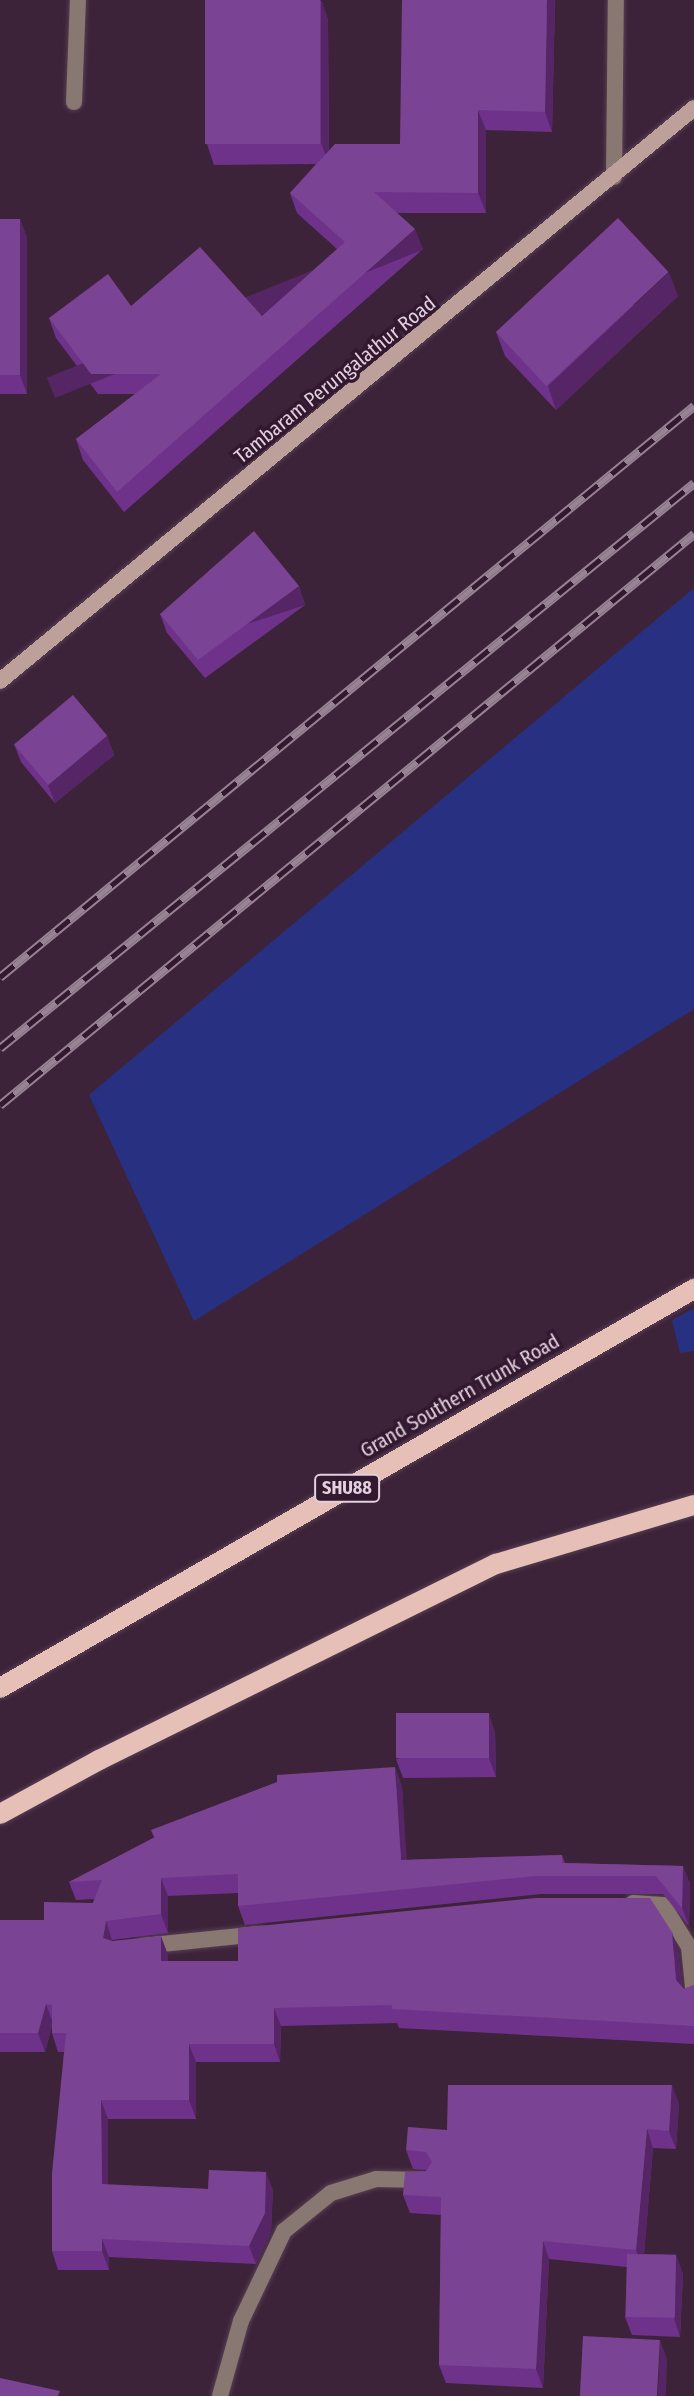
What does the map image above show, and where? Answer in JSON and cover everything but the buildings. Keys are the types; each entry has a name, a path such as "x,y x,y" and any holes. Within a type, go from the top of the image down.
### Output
{"main road":[{"name":"Grand Southern Trunk Road","path":"0,1688 694,1289"},
{"path":"0,1814 99,1760 496,1564 694,1505"}],"street":[{"path":"74,102 78,0"},
{"path":"614,177 616,0"},
{"name":"Tambaram Perungalathur Road","path":"0,681 694,108"},
{"path":"616,1901 663,1905 689,1947 694,1997"},
{"path":"118,1949 275,1933"},
{"path":"220,2396 241,2321 284,2231 331,2193 376,2179 428,2180"}],"shaded area":[{"path":"694,588 694,1009 194,1321 89,1095"},
{"path":"694,1308 694,1351 680,1353 672,1320"}],"railway":[{"path":"0,977 694,406"},
{"path":"0,1048 694,483"},
{"path":"0,1105 694,534"}]}
